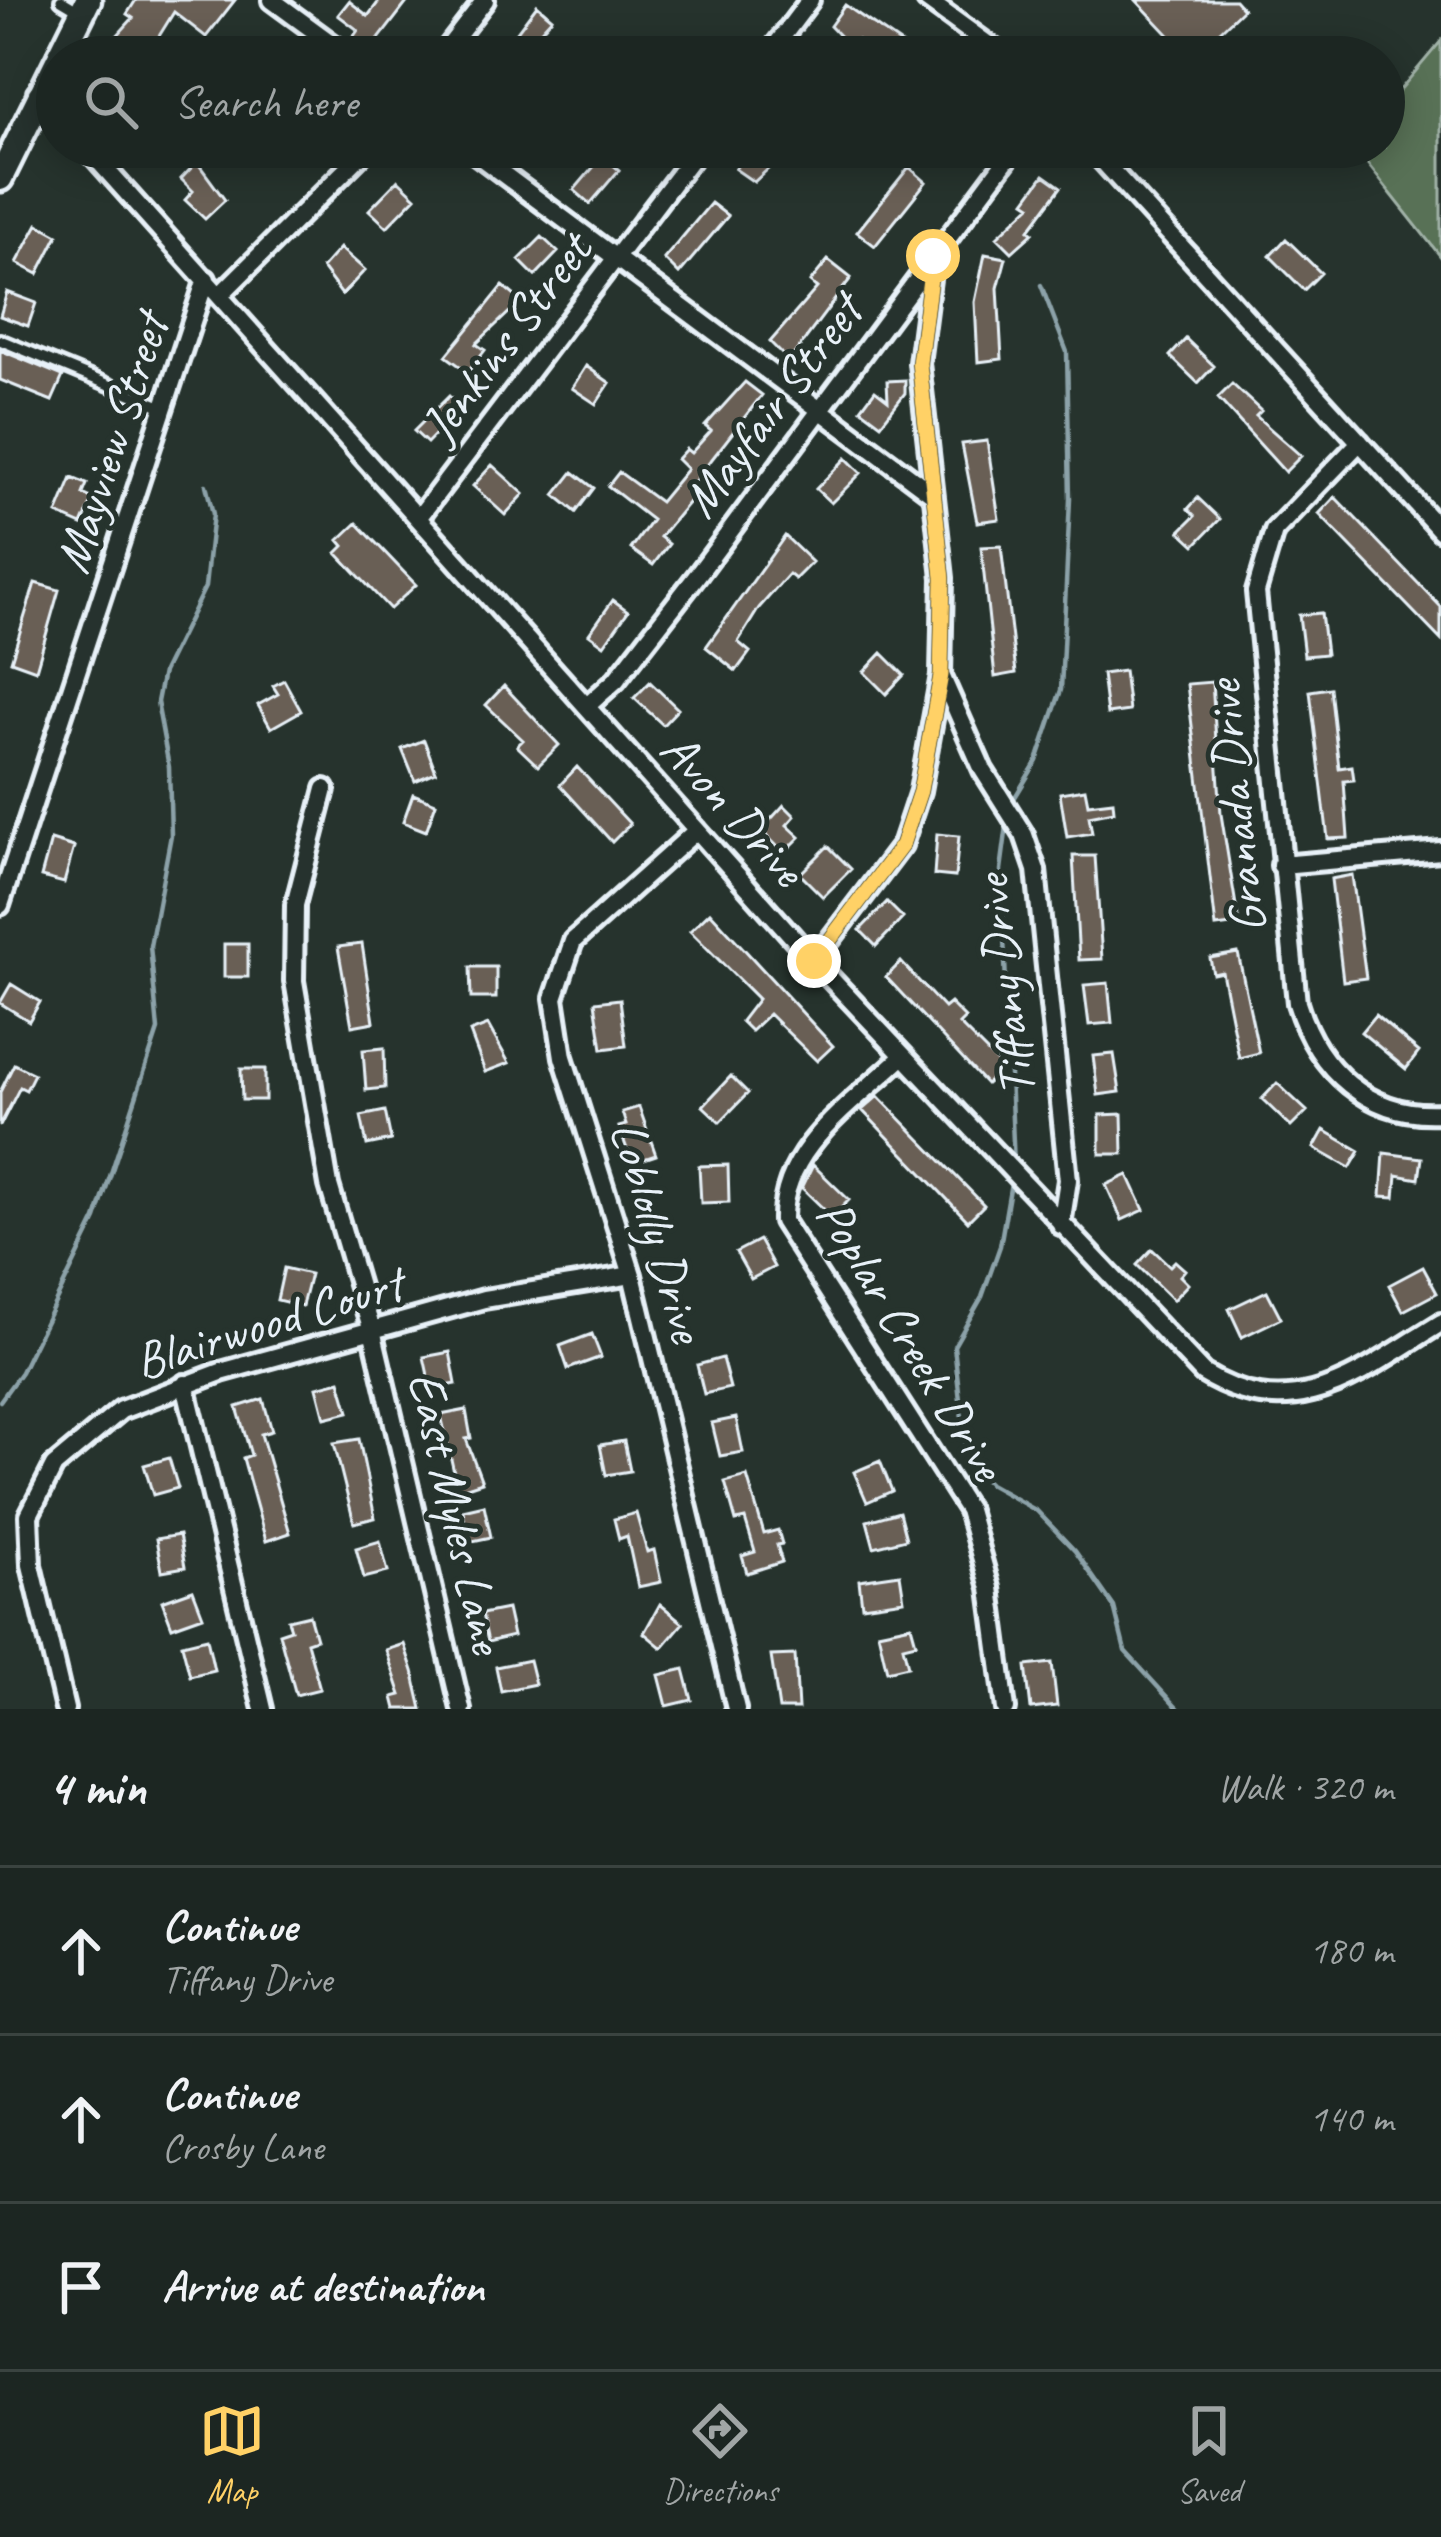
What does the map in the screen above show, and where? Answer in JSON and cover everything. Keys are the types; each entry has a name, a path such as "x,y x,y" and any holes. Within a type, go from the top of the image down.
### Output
{"main road":[{"path":"62,36 76,4"},
{"path":"3,161 36,95"}],"street":[{"path":"272,0 297,7 328,36"},
{"path":"457,36 485,0"},
{"path":"783,36 810,0"},
{"path":"927,0 976,36"},
{"name":"Avon Drive","path":"105,168 814,961 1186,1358 1243,1394 1310,1395 1441,1323"},
{"path":"220,295 348,168"},
{"path":"495,168 930,492"},
{"name":"Jenkins Street","path":"419,517 684,168"},
{"name":"Mayfair Street","path":"587,706 616,680 1000,168"},
{"path":"1109,168 1441,531"},
{"name":"Tiffany Drive","path":"933,256 919,363 943,578 941,675 983,770 1024,835 1036,870 1068,1180 1061,1225"},
{"name":"Mayview Street","path":"0,904 206,279"},
{"name":"Granada Drive","path":"1360,442 1287,514 1259,571 1257,614 1297,1003 1317,1052 1353,1090 1376,1102 1441,1113"},
{"path":"814,961 902,845 920,791 941,675"},
{"name":"East Myles Lane","path":"325,789 295,905 294,981 329,1185 373,1334 461,1709"},
{"name":"Loblolly Drive","path":"697,830 573,941 554,998 563,1057 632,1275 736,1709"},
{"path":"1281,865 1441,851"},
{"name":"Poplar Creek Drive","path":"903,1056 797,1160 782,1199 783,1221 968,1510 990,1588 1006,1709"},
{"name":"Blairwood Court","path":"65,1709 31,1565 29,1515 54,1466 122,1410 185,1384 484,1299 632,1275"},
{"path":"185,1384 263,1709"}],"lane":[{"path":"0,340 165,408"}],"green space":[{"path":"1441,41 1441,257 1371,168 1405,168 1405,84"}],"building":[{"path":"136,0 235,0 207,36 174,12 159,36 117,36 133,18 127,14"},
{"path":"380,0 409,0 381,36 354,36 358,30 338,15 349,1 368,16"},
{"path":"1136,0 1235,0 1243,9 1215,36 1170,36"},
{"path":"537,5 552,18 536,36 514,36"},
{"path":"845,5 890,36 840,36 830,26"},
{"path":"191,168 201,168 225,200 205,219 185,200 193,191 181,179"},
{"path":"593,168 619,170 590,204 574,190"},
{"path":"736,168 769,168 754,182"},
{"path":"908,168 926,182 875,246 857,232"},
{"path":"1044,175 1061,187 1029,230 1033,233 1012,252 997,237 1031,205 1025,201"},
{"path":"398,180 416,197 387,227 369,210"},
{"path":"711,203 728,216 679,274 664,259"},
{"path":"38,224 58,235 38,274 17,263"},
{"path":"542,237 558,252 535,276 519,260"},
{"path":"1286,239 1321,273 1304,290 1270,256"},
{"path":"340,248 365,270 342,295 322,268"},
{"path":"985,254 1006,258 998,288 1002,359 978,362 975,302"},
{"path":"828,260 851,278 789,361 770,342 817,288 810,282"},
{"path":"503,286 521,301 476,344 485,350 468,372 446,356"},
{"path":"7,292 36,303 28,326 0,316"},
{"path":"1186,339 1214,366 1198,383 1170,356"},
{"path":"0,350 63,376 52,401 0,380"},
{"path":"586,366 610,383 596,404 572,388"},
{"path":"905,380 905,393 881,424 861,409 875,390 888,400 887,381"},
{"path":"745,382 762,395 687,491 693,497 660,537 669,544 653,565 631,549 652,520 608,486 619,472 660,502 687,469 677,459 686,449 691,453 711,431 705,426"},
{"path":"1232,384 1261,411 1256,416 1301,456 1285,472 1218,398"},
{"path":"449,396 461,408 427,443 414,431"},
{"path":"987,441 999,519 977,522 962,444"},
{"path":"846,458 861,473 831,503 816,489"},
{"path":"492,465 524,494 505,515 473,486"},
{"path":"573,472 594,488 576,512 555,495"},
{"path":"72,478 87,484 83,494 93,499 82,525 57,514"},
{"path":"1335,497 1441,607 1441,640 1319,514"},
{"path":"1198,498 1220,519 1195,545 1180,531 1195,516 1188,509"},
{"path":"357,523 416,585 390,609 337,553 344,546 339,540"},
{"path":"785,536 812,562 795,579 789,574 759,608 738,642 750,652 736,671 706,647"},
{"path":"1001,546 1016,673 995,677 981,547"},
{"path":"35,583 59,590 36,670 11,661"},
{"path":"613,600 628,611 604,645 589,634"},
{"path":"1321,613 1326,654 1304,656 1299,615"},
{"path":"882,653 904,675 886,694 864,672"},
{"path":"1124,671 1129,711 1107,714 1102,674"},
{"path":"284,680 301,711 271,728 258,705 278,694 273,686"},
{"path":"650,682 678,709 663,725 634,698"},
{"path":"1212,682 1221,814 1239,924 1216,927 1187,684"},
{"path":"504,686 559,745 538,766 517,746 523,740 486,705"},
{"path":"1330,688 1339,768 1352,766 1354,780 1344,781 1348,838 1328,839 1310,691"},
{"path":"424,740 436,772 415,781 402,749"},
{"path":"577,767 630,824 612,842 560,785"},
{"path":"1085,789 1088,804 1113,801 1114,811 1089,816 1092,833 1067,837 1060,793"},
{"path":"413,794 436,803 426,831 403,822"},
{"path":"784,805 795,816 787,825 800,837 784,853 761,830"},
{"path":"937,834 959,836 955,877 934,875"},
{"path":"51,840 74,847 64,883 41,877"},
{"path":"828,846 851,869 823,897 800,874"},
{"path":"1073,856 1095,856 1102,959 1079,960"},
{"path":"1352,875 1366,978 1343,981 1331,879"},
{"path":"887,902 903,918 876,946 860,930"},
{"path":"710,912 833,1046 817,1061 769,1014 751,1031 741,1021 758,999 690,931"},
{"path":"224,944 248,944 248,977 224,977"},
{"path":"362,944 374,1022 352,1026 338,947"},
{"path":"1238,953 1259,1053 1239,1058 1222,972 1213,974 1210,958"},
{"path":"901,962 944,1008 950,1003 965,1018 959,1024 1003,1068 986,1084 886,977"},
{"path":"470,967 496,967 496,998 471,998"},
{"path":"1108,983 1112,1023 1089,1025 1084,985"},
{"path":"11,984 40,1002 29,1021 0,1003"},
{"path":"620,999 626,1046 602,1049 595,1002"},
{"path":"1375,1015 1419,1052 1406,1069 1361,1032"},
{"path":"488,1025 509,1063 485,1072 470,1032"},
{"path":"384,1048 385,1088 366,1090 363,1050"},
{"path":"1114,1054 1120,1092 1098,1095 1093,1056"},
{"path":"14,1064 34,1074 26,1090 20,1087 0,1126 0,1092"},
{"path":"241,1069 265,1069 265,1100 242,1100"},
{"path":"731,1076 748,1093 720,1122 703,1106"},
{"path":"1277,1083 1307,1111 1291,1127 1262,1099"},
{"path":"878,1096 984,1205 968,1221 862,1110"},
{"path":"639,1107 656,1155 632,1163 619,1127 626,1125 622,1112"},
{"path":"385,1111 391,1140 367,1145 361,1116"},
{"path":"1122,1114 1123,1154 1100,1154 1100,1115"},
{"path":"1324,1130 1360,1151 1350,1168 1314,1148"},
{"path":"1384,1153 1422,1158 1419,1179 1397,1175 1395,1197 1381,1196"},
{"path":"728,1165 729,1202 701,1203 699,1166"},
{"path":"813,1165 849,1200 832,1217 802,1188"},
{"path":"1128,1175 1144,1210 1122,1220 1106,1185"},
{"path":"759,1240 774,1267 751,1279 736,1252"},
{"path":"1152,1249 1170,1266 1175,1261 1185,1270 1180,1276 1188,1284 1173,1300 1137,1265"},
{"path":"1423,1267 1437,1293 1403,1311 1389,1285"},
{"path":"284,1268 310,1274 302,1306 277,1300"},
{"path":"1267,1291 1281,1318 1242,1337 1229,1309"},
{"path":"592,1334 601,1357 568,1369 560,1346"},
{"path":"450,1352 456,1384 431,1389 424,1357"},
{"path":"722,1358 730,1388 704,1394 697,1365"},
{"path":"340,1381 349,1412 325,1418 317,1387"},
{"path":"263,1399 272,1431 261,1434 290,1533 266,1541 243,1458 251,1455 237,1407"},
{"path":"466,1410 471,1438 466,1439 482,1482 458,1490 441,1415"},
{"path":"736,1418 743,1452 720,1456 712,1423"},
{"path":"359,1439 375,1518 354,1523 334,1443"},
{"path":"624,1441 630,1471 606,1475 600,1445"},
{"path":"169,1458 178,1488 153,1495 144,1465"},
{"path":"880,1461 892,1491 867,1502 854,1472"},
{"path":"747,1476 764,1534 778,1530 782,1562 747,1573 742,1556 755,1552 745,1519 736,1521 725,1482"},
{"path":"484,1505 491,1537 468,1542 463,1510"},
{"path":"899,1512 906,1539 874,1547 867,1521"},
{"path":"636,1513 647,1552 654,1550 661,1582 638,1587 627,1536 619,1539 614,1519"},
{"path":"179,1535 185,1567 162,1571 156,1539"},
{"path":"380,1541 388,1572 364,1578 356,1548"},
{"path":"900,1574 904,1600 862,1606 859,1580"},
{"path":"193,1590 203,1616 172,1627 162,1601"},
{"path":"660,1604 683,1623 662,1648 644,1633"},
{"path":"507,1609 513,1636 488,1642 482,1614"},
{"path":"309,1615 316,1639 307,1642 320,1689 296,1695 279,1633 291,1629 288,1620"},
{"path":"911,1625 916,1643 903,1646 908,1666 887,1671 878,1632"},
{"path":"207,1638 214,1670 190,1676 182,1644"},
{"path":"404,1644 422,1709 396,1709 393,1697 401,1695 386,1650"},
{"path":"795,1655 798,1709 779,1709 771,1656"},
{"path":"529,1660 535,1684 501,1691 496,1667"},
{"path":"1052,1663 1057,1706 1031,1709 1026,1666"},
{"path":"684,1669 692,1700 667,1706 659,1675"}],"waterway":[{"path":"1009,807 1037,761 1061,690 1070,499 1067,352 1041,285"},
{"path":"0,1401 21,1372 96,1219 158,1030 150,946 171,835 169,767 157,702 163,672 205,587 213,514 206,485"},
{"path":"1008,818 1001,870 1014,1165"},
{"path":"1012,1177 1000,1246 982,1297 954,1346 967,1463 989,1484 1037,1511 1075,1551 1114,1607 1125,1651 1178,1709"}],"route":[{"path":"814,961 902,845 920,791 945,652 943,578 919,363 933,256"}]}
